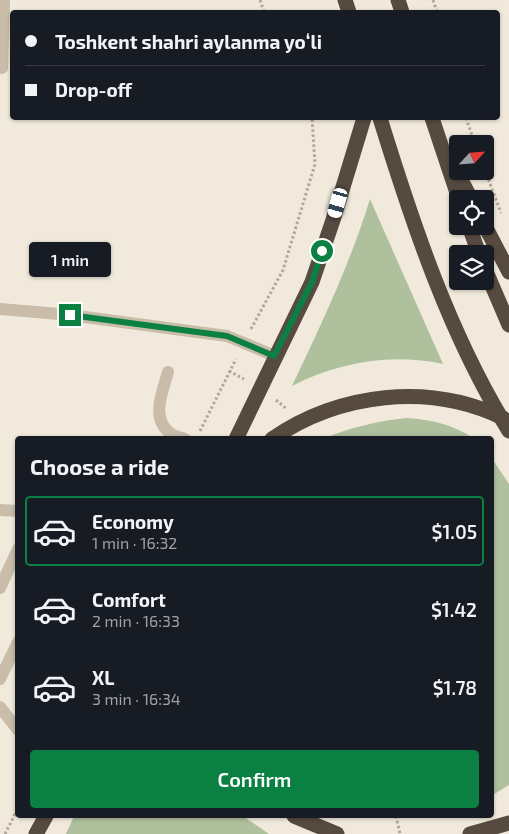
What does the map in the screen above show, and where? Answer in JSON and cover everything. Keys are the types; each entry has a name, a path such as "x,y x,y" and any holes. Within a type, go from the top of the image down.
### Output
{"highway":[{"path":"237,436 274,356 312,282 363,120"},
{"path":"381,120 428,259 466,350 504,418 509,431"},
{"path":"432,121 456,190"},
{"path":"432,121 466,190"},
{"path":"490,235 509,272"},
{"path":"494,290 509,325"},
{"path":"277,436 302,421 326,410 391,396 417,396 441,399 504,418"},
{"path":"36,834 45,818"},
{"path":"299,818 337,834"},
{"path":"470,834 508,824"},
{"path":"489,834 508,824"}],"street":[{"path":"2,68 4,0"},
{"path":"0,309 70,315 227,336 274,356"},
{"path":"168,372 158,412 162,424 170,434 176,436"},
{"path":"0,510 15,512"},
{"path":"0,588 15,556"},
{"path":"0,679 15,648"},
{"path":"0,708 15,726"}],"path":[{"path":"198,436 282,270 315,164 312,120"},
{"path":"467,120 472,135"},
{"path":"489,180 503,220"},
{"path":"5,834 15,814"},
{"path":"396,818 400,834"}],"green space":[{"path":"370,199 443,364 404,359 366,362 328,371 292,386 344,271"},
{"path":"407,418 425,420 442,424 469,436 331,436 365,425"},
{"path":"494,462 509,484 509,785 494,794"},
{"path":"73,818 246,818 269,834 66,834"}],"route":[{"path":"70,315 227,336 274,356 312,282 322,251"}]}
